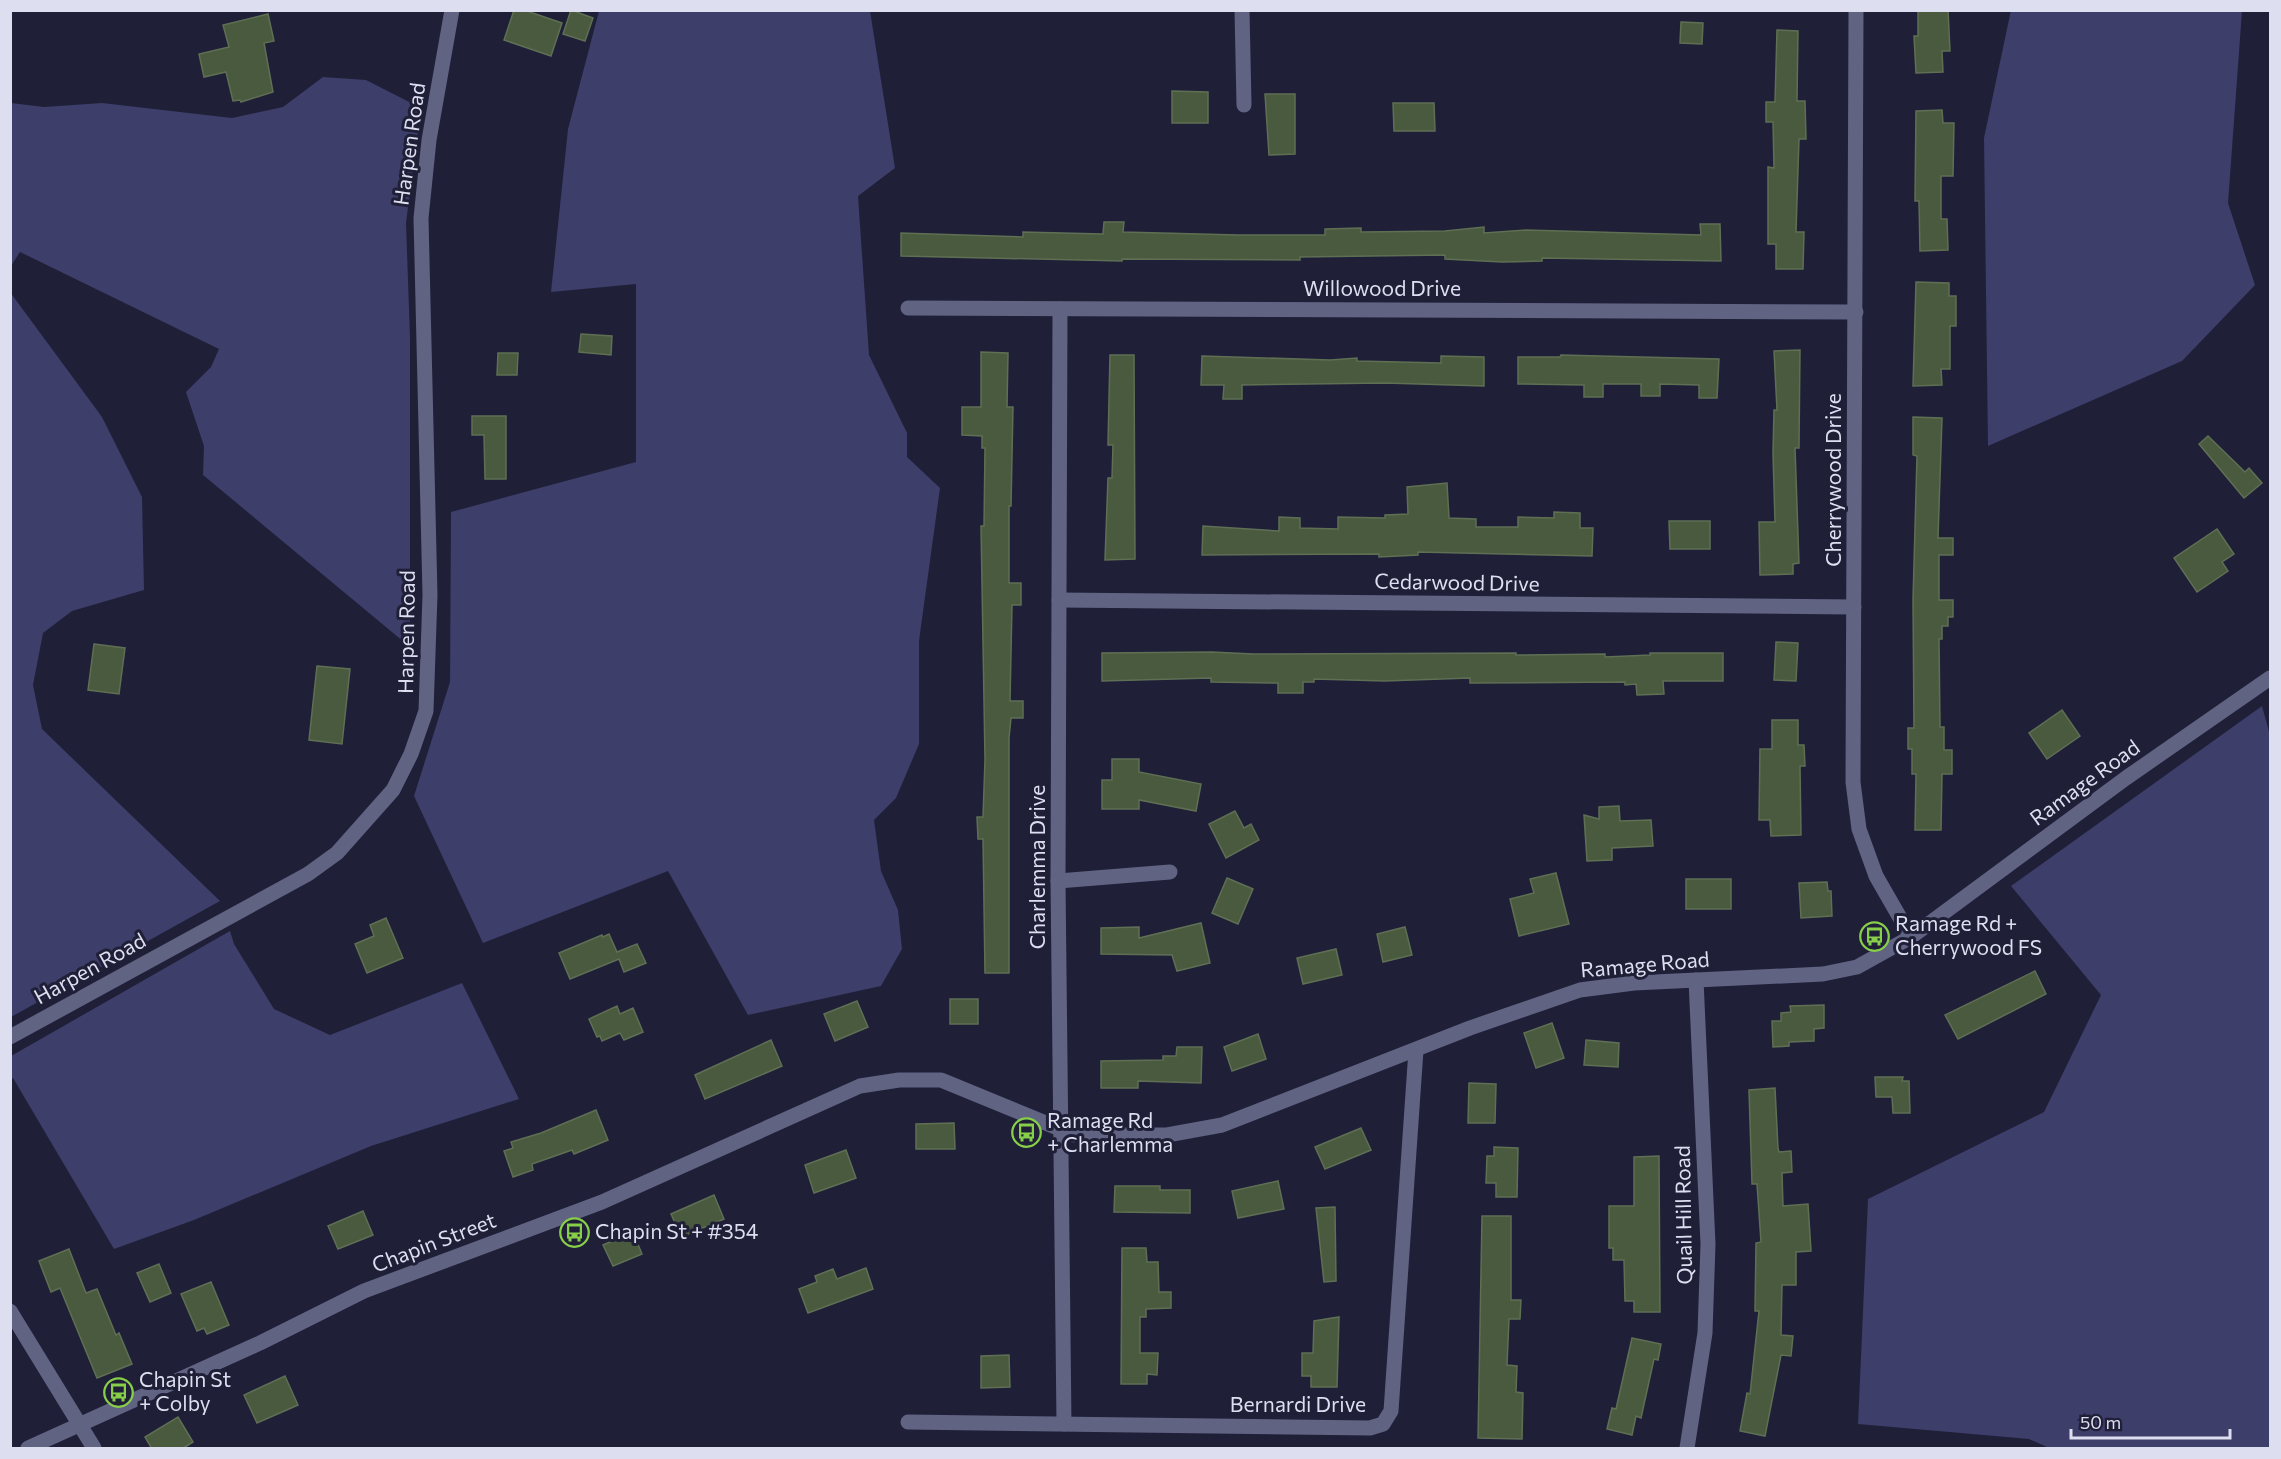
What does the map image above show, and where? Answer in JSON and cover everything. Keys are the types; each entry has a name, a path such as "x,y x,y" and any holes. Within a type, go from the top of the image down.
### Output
{"street":[{"name":"Harpen Road","path":"10,1037 308,874 337,853 365,825 393,790 411,754 426,711 430,595 421,218 429,140 452,10"},
{"path":"1242,10 1244,105"},
{"name":"Cherrywood Drive","path":"1856,10 1853,782 1859,829 1876,876 1911,937"},
{"name":"Willowood Drive","path":"908,308 1856,312"},
{"name":"Charlemma Drive","path":"1060,309 1058,881 1064,1424"},
{"name":"Cedarwood Drive","path":"1059,600 1854,608"},
{"name":"Ramage Road","path":"860,1086 899,1080 941,1080 1059,1131 1075,1135 1167,1135 1222,1125 1470,1028 1580,990 1634,983 1823,974 1857,968 1911,937 2126,778 2271,678"},
{"path":"1058,881 1170,872"},
{"name":"Quail Hill Road","path":"1687,1449 1705,1332 1708,1244 1696,980"},
{"name":"Bernardi Drive","path":"908,1422 1370,1428 1388,1419 1391,1411 1416,1050"},
{"name":"Chapin Street","path":"28,1449 260,1343 364,1291 602,1202 860,1086"},
{"path":"12,1315 94,1449"}],"shaded area":[{"path":"2011,10 2242,11 2228,203 2255,285 2182,361 1988,446 1984,138"},
{"path":"599,11 870,11 895,168 858,196 869,355 907,433 907,457 940,488 919,641 919,744 896,798 874,820 881,871 898,910 902,949 881,986 748,1015 668,871 483,943 414,796 450,682 451,512 636,462 636,284 551,292 568,129"},
{"path":"323,77 366,80 421,108 406,223 410,337 410,647 203,475 204,446 186,392 211,367 219,349 20,252 11,266 11,103 44,107 102,103 232,118 283,107"},
{"path":"10,292 102,417 142,497 144,590 72,611 43,633 33,685 42,729 220,901 11,1017"},
{"path":"2262,706 2270,735 2270,1448 2049,1448 2029,1439 1858,1424 1868,1199 2044,1112 2101,995 2011,886"},
{"path":"230,931 234,944 274,1009 330,1035 462,983 519,1099 371,1146 194,1220 114,1249 13,1078 11,1080 11,1056"}],"building":[{"path":"514,10 524,10 562,23 551,56 504,40"},
{"path":"571,10 593,18 585,41 563,34"},
{"path":"1918,10 1948,10 1950,51 1942,51 1943,72 1916,73 1914,36 1918,36"},
{"path":"268,14 274,41 264,43 273,92 241,102 240,100 233,101 226,72 204,77 199,54 229,47 223,25"},
{"path":"1681,22 1703,23 1702,44 1680,43"},
{"path":"1777,30 1798,31 1797,101 1805,101 1806,139 1799,139 1796,232 1804,232 1803,269 1776,269 1776,244 1768,244 1768,167 1774,168 1773,122 1766,122 1766,102 1775,102"},
{"path":"1172,91 1208,92 1208,123 1172,123"},
{"path":"1265,94 1295,94 1295,154 1269,155"},
{"path":"1393,103 1434,103 1435,131 1394,131"},
{"path":"1942,110 1943,123 1954,123 1953,176 1941,176 1941,219 1947,219 1948,250 1920,251 1919,201 1915,201 1916,111"},
{"path":"1104,222 1124,222 1123,232 1238,235 1325,235 1325,229 1361,228 1361,232 1445,231 1484,227 1484,233 1526,230 1701,235 1700,224 1720,224 1721,261 1542,258 1542,261 1502,262 1445,259 1445,255 1300,257 1300,260 1122,259 1122,261 901,256 901,233 1023,237 1023,232 1103,234"},
{"path":"1916,282 1949,283 1949,296 1956,296 1956,326 1950,326 1950,369 1941,369 1942,385 1913,386"},
{"path":"581,334 612,336 611,355 579,352"},
{"path":"1800,350 1799,448 1795,448 1799,563 1793,564 1793,574 1760,575 1759,522 1775,522 1773,453 1774,410 1777,410 1774,351"},
{"path":"981,352 1008,353 1007,407 1013,407 1009,583 1021,583 1021,605 1012,605 1010,701 1023,701 1023,718 1011,718 1009,738 1009,973 985,973 983,839 978,839 977,817 983,817 985,760 981,526 984,526 985,448 982,448 982,436 962,435 962,407 981,407"},
{"path":"498,353 518,353 517,375 497,375"},
{"path":"1110,355 1134,355 1135,559 1105,560 1108,478 1112,478 1113,445 1108,445"},
{"path":"1561,355 1719,359 1717,398 1699,398 1699,385 1660,384 1660,396 1641,396 1641,384 1603,384 1603,397 1584,397 1584,385 1518,384 1518,357 1560,357"},
{"path":"1202,356 1330,360 1357,358 1357,361 1441,363 1441,356 1484,357 1484,386 1385,383 1242,385 1242,399 1223,399 1224,385 1201,385"},
{"path":"472,416 506,416 506,479 485,479 484,435 472,435"},
{"path":"1913,417 1942,418 1938,538 1953,538 1953,555 1939,555 1939,600 1953,600 1953,617 1948,617 1948,626 1942,626 1942,639 1939,639 1940,727 1944,727 1944,750 1952,750 1952,774 1942,774 1941,830 1915,830 1916,774 1912,774 1912,749 1908,749 1908,728 1914,728 1913,600 1917,456 1913,455"},
{"path":"2208,436 2245,472 2249,468 2262,483 2244,498 2199,444"},
{"path":"1447,483 1449,518 1476,519 1476,527 1518,527 1518,517 1554,518 1554,512 1580,513 1580,528 1593,528 1592,556 1418,552 1418,555 1379,557 1379,554 1202,555 1203,526 1279,531 1279,517 1300,518 1300,528 1338,529 1338,517 1385,518 1385,515 1408,514 1407,487"},
{"path":"1669,521 1710,521 1710,549 1670,549"},
{"path":"2217,529 2234,554 2222,562 2228,571 2197,592 2174,558"},
{"path":"1776,642 1798,643 1796,681 1774,680"},
{"path":"94,644 125,648 119,694 88,690"},
{"path":"1102,653 1605,654 1605,657 1650,655 1650,653 1723,653 1723,681 1663,681 1664,694 1637,695 1636,684 1625,685 1625,682 1470,683 1470,678 1385,681 1314,679 1314,682 1303,682 1303,693 1278,693 1278,683 1211,682 1211,678 1102,681"},
{"path":"317,666 350,669 342,744 309,740"},
{"path":"2062,710 2080,736 2047,759 2029,733"},
{"path":"1772,720 1798,720 1798,745 1804,745 1805,766 1800,766 1801,835 1771,836 1770,820 1759,820 1760,749 1772,749"},
{"path":"1112,759 1139,759 1139,772 1201,784 1196,811 1139,800 1139,809 1102,809 1102,780 1112,780"},
{"path":"1619,806 1620,821 1651,820 1653,846 1612,848 1612,860 1587,861 1584,815 1599,819 1599,807"},
{"path":"1235,811 1244,828 1251,824 1259,840 1226,858 1209,824"},
{"path":"1556,873 1569,924 1519,936 1510,899 1534,893 1530,879"},
{"path":"1227,878 1253,889 1238,924 1212,913"},
{"path":"1686,879 1731,879 1731,909 1686,909"},
{"path":"1827,882 1828,891 1831,891 1832,916 1801,918 1799,883"},
{"path":"386,918 403,958 367,973 355,944 374,936 370,925"},
{"path":"1201,923 1210,963 1177,971 1172,955 1101,954 1101,928 1139,927 1139,938"},
{"path":"1405,927 1412,955 1383,962 1377,934"},
{"path":"609,934 617,952 637,944 646,963 624,972 619,959 570,979 559,953"},
{"path":"1336,949 1342,975 1303,984 1297,958"},
{"path":"2035,971 2046,994 1958,1039 1945,1015"},
{"path":"950,999 978,999 978,1024 950,1024"},
{"path":"857,1001 868,1027 835,1041 824,1014"},
{"path":"1824,1005 1824,1028 1814,1029 1814,1041 1789,1042 1789,1046 1773,1047 1772,1021 1781,1021 1781,1013 1791,1012 1790,1006"},
{"path":"617,1006 620,1014 633,1008 643,1032 624,1040 620,1033 602,1041 600,1036 597,1037 589,1019"},
{"path":"1552,1023 1564,1058 1536,1068 1524,1033"},
{"path":"1258,1034 1266,1059 1232,1071 1224,1047"},
{"path":"771,1040 782,1066 705,1099 695,1075"},
{"path":"1586,1040 1619,1043 1618,1067 1584,1065"},
{"path":"1177,1047 1202,1047 1201,1083 1138,1081 1138,1088 1101,1088 1101,1061 1163,1060 1163,1056 1176,1056"},
{"path":"1875,1077 1903,1077 1902,1081 1909,1081 1910,1113 1893,1113 1892,1097 1876,1097"},
{"path":"1469,1083 1496,1084 1495,1123 1468,1123"},
{"path":"1775,1088 1779,1152 1791,1151 1792,1172 1782,1173 1783,1206 1808,1204 1811,1251 1796,1252 1796,1285 1782,1285 1781,1335 1793,1336 1791,1356 1781,1355 1765,1436 1740,1431 1747,1393 1750,1394 1759,1311 1755,1311 1756,1243 1761,1242 1757,1184 1752,1184 1749,1090"},
{"path":"596,1110 608,1140 574,1154 572,1150 532,1164 533,1170 513,1177 504,1151 513,1148 511,1142 541,1133"},
{"path":"954,1123 955,1149 916,1149 916,1124"},
{"path":"1361,1128 1371,1150 1325,1169 1315,1147"},
{"path":"1494,1147 1518,1148 1517,1197 1496,1197 1496,1183 1486,1183 1487,1156 1494,1156"},
{"path":"846,1150 856,1178 814,1193 805,1165"},
{"path":"1659,1156 1660,1312 1634,1312 1634,1301 1625,1301 1624,1260 1613,1260 1613,1248 1609,1248 1609,1206 1634,1206 1634,1157"},
{"path":"1278,1181 1284,1209 1238,1218 1232,1191"},
{"path":"1115,1186 1160,1186 1160,1190 1190,1190 1190,1213 1114,1212"},
{"path":"714,1195 724,1219 681,1237 671,1214"},
{"path":"1335,1207 1336,1281 1324,1282 1316,1208"},
{"path":"363,1211 373,1235 338,1249 328,1226"},
{"path":"1482,1216 1511,1216 1511,1300 1521,1300 1520,1319 1509,1319 1507,1365 1517,1366 1516,1392 1523,1393 1522,1439 1478,1438"},
{"path":"633,1232 642,1254 613,1266 603,1245"},
{"path":"1122,1248 1146,1248 1147,1262 1158,1262 1159,1292 1171,1292 1171,1308 1146,1309 1146,1317 1140,1317 1140,1353 1158,1353 1157,1375 1147,1374 1147,1384 1121,1384"},
{"path":"69,1249 86,1293 97,1289 116,1335 119,1333 132,1364 97,1378 60,1288 51,1292 39,1261"},
{"path":"159,1264 171,1293 150,1302 137,1273"},
{"path":"866,1268 873,1289 808,1313 799,1289 817,1282 815,1276 833,1269 837,1279"},
{"path":"211,1282 229,1325 207,1334 204,1328 197,1331 181,1294"},
{"path":"1339,1317 1337,1387 1311,1387 1311,1376 1302,1376 1302,1353 1313,1353 1314,1321"},
{"path":"1632,1338 1661,1344 1658,1360 1654,1359 1641,1418 1636,1416 1632,1435 1607,1429 1612,1408 1616,1409"},
{"path":"1009,1355 1010,1387 981,1388 981,1356"},
{"path":"285,1376 298,1405 257,1423 244,1395"},
{"path":"178,1417 193,1442 182,1449 152,1449 145,1437"}],"place":[{"name":"Ramage Rd + Cherrywood FS","path":"1874,936"},
{"name":"Ramage Rd + Charlemma","path":"1026,1133"},
{"name":"Chapin St + #354","path":"574,1232"},
{"name":"Chapin St + Colby","path":"118,1392"}]}
